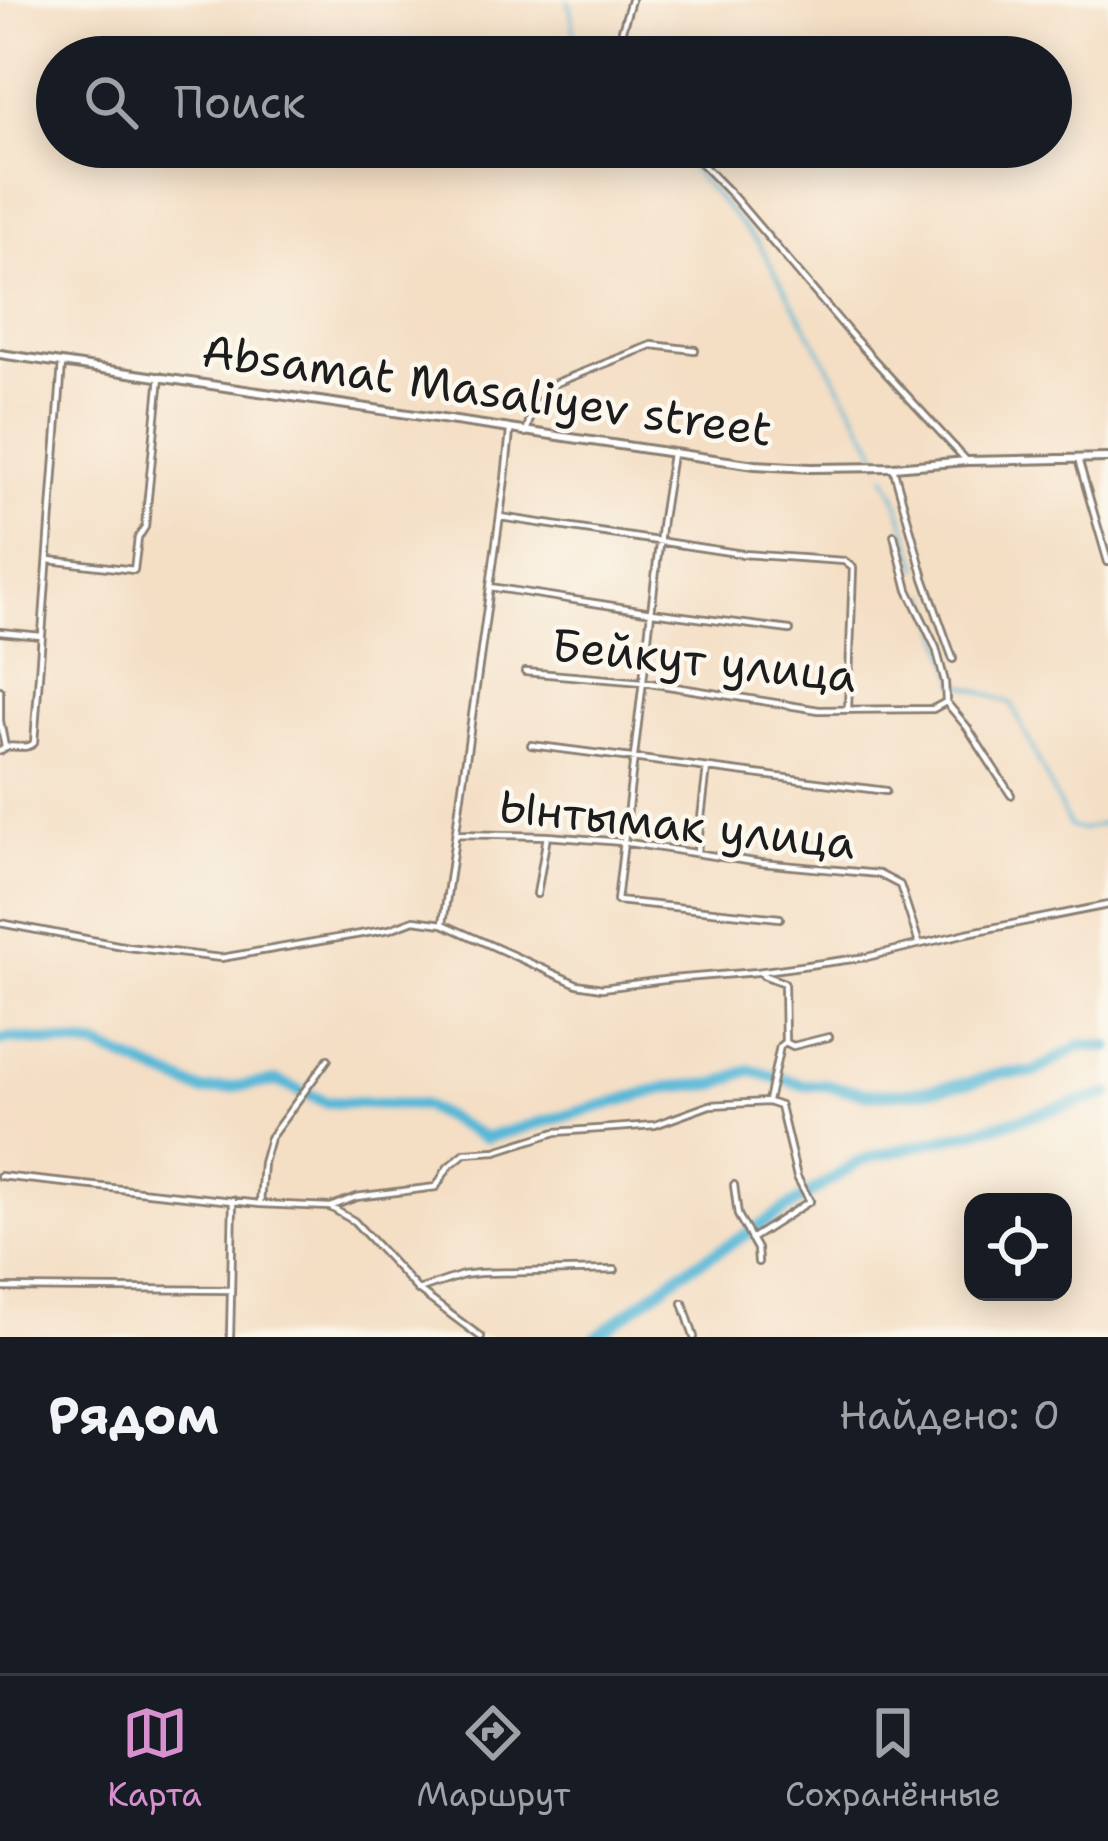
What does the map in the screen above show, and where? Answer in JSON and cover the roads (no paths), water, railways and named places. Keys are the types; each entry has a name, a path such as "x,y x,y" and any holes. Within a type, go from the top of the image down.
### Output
{"street":[{"path":"620,36 631,0"},
{"path":"707,168 967,460"},
{"path":"526,433 532,411 556,383 652,345 695,350"},
{"name":"Absamat Masaliyev street","path":"0,355 755,465 811,468 1108,458"},
{"path":"0,690 3,749 30,747 34,743 62,363"},
{"path":"48,560 134,570 138,538 145,527 160,376"},
{"path":"443,924 510,430"},
{"path":"672,454 617,901 780,918"},
{"path":"1078,459 1108,562"},
{"path":"893,466 924,578 953,658"},
{"path":"500,517 742,554 844,561 853,568 848,708"},
{"path":"894,536 908,590 936,648 946,702 1011,795"},
{"path":"490,587 790,630"},
{"path":"0,632 41,635"},
{"name":"Бейкут улица","path":"525,672 643,682 840,712 848,708 933,709 946,702"},
{"path":"531,745 886,791"},
{"path":"697,854 706,768"},
{"name":"Ынтымак улица","path":"456,834 622,842 761,863 879,874 900,886 919,944"},
{"path":"537,894 547,836"},
{"path":"0,923 128,947 221,958 414,920 443,924 577,984 602,988 867,957 1108,905"},
{"path":"768,1102 785,1042 784,983 790,968"},
{"path":"757,972 784,983"},
{"path":"785,1042 794,1046 829,1037"},
{"path":"260,1204 270,1138 328,1060"},
{"path":"0,1176 330,1207 356,1198 436,1187 448,1167 465,1153 496,1151 556,1132 655,1125 710,1105 768,1102 780,1106 797,1177 810,1201 751,1238"},
{"path":"734,1185 739,1215 757,1249 758,1262"},
{"path":"230,1337 233,1200"},
{"path":"330,1207 354,1221 418,1290 481,1337"},
{"path":"418,1290 479,1273 615,1270"},
{"path":"0,1288 231,1290"},
{"path":"683,1303 694,1337"}],"waterway":[{"path":"569,0 575,36"},
{"path":"690,168 759,244 880,462"},
{"path":"885,475 919,569"},
{"path":"928,595 957,683 1011,703 1070,827 1081,830 1108,822"},
{"path":"0,1040 96,1046 203,1091 277,1081 326,1102 422,1105 485,1138 669,1087 716,1084 749,1070 804,1085 871,1094 915,1092 1001,1073 1033,1073 1081,1045 1108,1047"},
{"path":"596,1337 682,1272 855,1164 1108,1094"}]}
